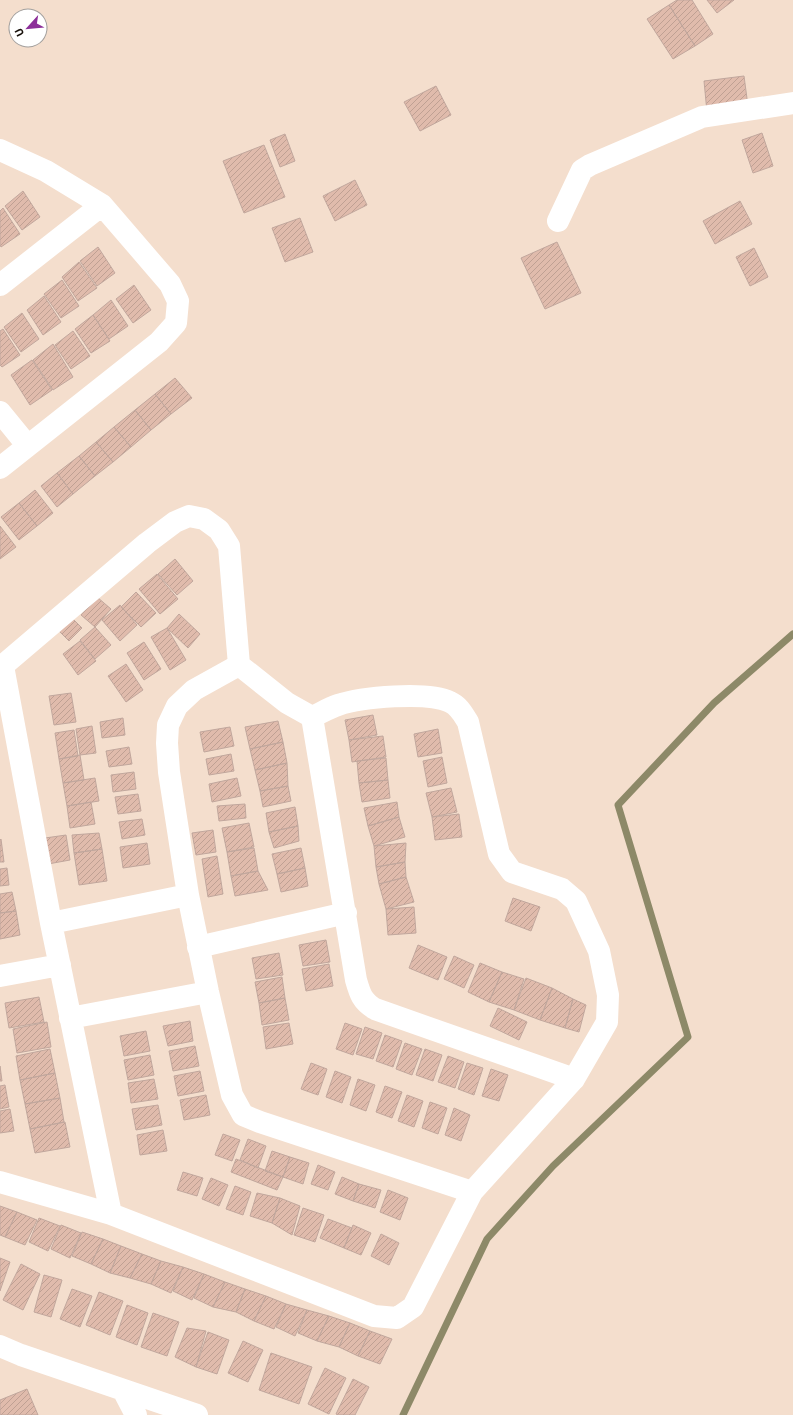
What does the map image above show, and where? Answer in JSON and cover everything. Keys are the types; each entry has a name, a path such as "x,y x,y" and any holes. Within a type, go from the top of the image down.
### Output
{"street":[{"path":"558,221 582,170 586,167 702,117 793,103"},
{"path":"0,150 46,171 102,205 170,284 178,301 176,323 159,342 0,468"},
{"path":"0,285 102,205"},
{"path":"0,412 27,446"},
{"path":"111,1214 70,1018 1,667 147,543 175,522 189,516 204,519 219,530 229,546 239,665 287,703 312,717"},
{"path":"239,665 194,690 177,706 168,725 167,743 169,772 188,895 198,947 232,1095 243,1114 260,1122 472,1192"},
{"path":"0,1182 111,1214 374,1316 397,1318 413,1307 472,1192 574,1079 607,1022 608,995 599,951 576,901 562,889 512,872 499,854 468,722 461,710 450,702 428,696 380,697 338,705 312,717"},
{"path":"312,717 356,980 360,994 366,1004 375,1009 574,1079"},
{"path":"51,923 188,895"},
{"path":"198,947 346,913"},
{"path":"0,976 60,965"},
{"path":"70,1018 208,992"},
{"path":"0,1346 21,1355 197,1415"},
{"path":"0,1366 21,1355"},
{"path":"123,1390 136,1415"}],"building":[{"path":"677,0 692,0 713,34 695,46 669,5"},
{"path":"707,0 734,0 717,13"},
{"path":"669,5 695,46 673,59 647,19"},
{"path":"744,76 748,106 707,112 704,81"},
{"path":"436,86 451,115 420,131 404,102"},
{"path":"762,133 773,166 753,173 742,140"},
{"path":"285,134 295,161 280,167 270,140"},
{"path":"264,145 285,197 244,213 223,161"},
{"path":"355,180 367,205 335,221 323,196"},
{"path":"23,191 40,217 22,230 5,206"},
{"path":"740,201 752,224 715,244 703,221"},
{"path":"3,208 20,234 1,247 0,211"},
{"path":"300,218 313,252 285,262 272,228"},
{"path":"557,242 581,293 545,309 521,258"},
{"path":"98,247 115,273 97,286 80,261"},
{"path":"754,248 768,277 750,286 736,257"},
{"path":"79,262 97,288 78,301 62,277"},
{"path":"62,280 79,306 61,318 44,294"},
{"path":"134,285 151,310 133,323 116,299"},
{"path":"44,296 61,322 43,335 27,310"},
{"path":"111,300 128,326 109,339 93,315"},
{"path":"22,313 39,339 21,352 4,327"},
{"path":"93,315 110,341 91,353 75,329"},
{"path":"3,329 20,355 2,367 0,365 0,331"},
{"path":"73,331 90,356 71,369 55,345"},
{"path":"53,344 73,377 53,390 33,360"},
{"path":"32,360 52,390 30,405 11,375"},
{"path":"175,378 192,398 171,414 155,394"},
{"path":"155,394 171,414 151,430 135,410"},
{"path":"135,410 151,430 131,447 114,427"},
{"path":"114,427 131,447 113,462 96,442"},
{"path":"96,442 113,462 95,476 79,456"},
{"path":"79,456 95,476 73,494 57,473"},
{"path":"57,473 73,494 57,507 41,486"},
{"path":"35,490 53,513 37,526 19,503"},
{"path":"19,503 37,526 19,540 1,517"},
{"path":"0,526 16,547 0,559"},
{"path":"175,559 193,581 177,595 158,574"},
{"path":"157,574 178,599 160,614 139,589"},
{"path":"136,592 156,613 141,627 121,607"},
{"path":"97,597 111,609 95,627 81,615"},
{"path":"120,605 137,625 120,641 102,620"},
{"path":"179,614 200,634 188,648 167,628"},
{"path":"69,615 82,628 69,641 56,628"},
{"path":"95,627 111,645 95,659 80,640"},
{"path":"167,628 186,660 170,670 151,637"},
{"path":"80,641 96,661 78,675 63,654"},
{"path":"144,642 161,669 144,680 127,653"},
{"path":"126,664 143,690 126,702 108,676"},
{"path":"71,693 76,722 54,725 49,696"},
{"path":"373,715 377,735 349,740 345,720"},
{"path":"123,718 125,735 102,738 100,722"},
{"path":"278,721 283,742 250,749 245,727"},
{"path":"92,726 96,753 80,755 76,729"},
{"path":"230,727 234,746 204,752 200,732"},
{"path":"438,729 442,753 418,757 414,734"},
{"path":"74,730 78,756 59,759 55,733"},
{"path":"383,736 386,757 352,762 349,740"},
{"path":"283,742 287,763 255,770 250,749"},
{"path":"129,747 132,764 109,767 106,751"},
{"path":"231,754 234,771 209,775 206,759"},
{"path":"80,755 84,780 63,783 59,759"},
{"path":"442,757 447,783 428,787 423,761"},
{"path":"386,758 388,780 359,783 357,761"},
{"path":"287,763 288,786 260,791 255,770"},
{"path":"134,772 136,789 113,792 111,775"},
{"path":"95,778 99,801 67,806 63,783"},
{"path":"237,778 241,796 212,802 209,784"},
{"path":"388,780 390,798 362,802 359,783"},
{"path":"288,786 291,801 263,807 260,791"},
{"path":"451,788 457,812 432,817 426,793"},
{"path":"138,794 141,811 118,814 115,797"},
{"path":"91,802 95,824 70,828 67,806"},
{"path":"397,802 399,817 368,826 364,808"},
{"path":"245,804 246,818 219,821 217,806"},
{"path":"295,807 298,826 269,832 266,813"},
{"path":"459,814 462,837 435,840 432,817"},
{"path":"399,817 405,837 374,846 368,826"},
{"path":"142,819 145,835 122,839 119,822"},
{"path":"249,823 254,847 227,852 222,828"},
{"path":"298,826 299,841 274,848 269,832"},
{"path":"213,830 216,852 196,855 192,833"},
{"path":"99,833 102,849 74,853 72,835"},
{"path":"66,835 70,860 48,864 45,838"},
{"path":"1,839 4,862 0,862"},
{"path":"147,843 150,864 123,868 120,847"},
{"path":"406,843 405,862 376,867 374,846"},
{"path":"254,848 258,871 231,876 227,852"},
{"path":"301,848 305,868 277,874 272,854"},
{"path":"102,849 107,881 79,885 74,853"},
{"path":"217,856 223,894 208,897 202,859"},
{"path":"405,862 406,877 379,884 376,867"},
{"path":"7,868 9,885 0,886 0,869"},
{"path":"305,868 308,886 281,892 277,874"},
{"path":"258,871 268,890 235,896 231,876"},
{"path":"406,877 414,902 386,909 379,884"},
{"path":"12,892 16,911 0,913 0,894"},
{"path":"513,898 540,907 531,931 505,921"},
{"path":"414,907 416,933 388,935 386,909"},
{"path":"16,911 20,935 0,939 0,913"},
{"path":"326,940 330,962 303,966 299,945"},
{"path":"418,945 447,957 438,980 409,968"},
{"path":"279,953 283,975 256,979 252,958"},
{"path":"454,956 474,965 464,988 444,979"},
{"path":"480,963 502,972 489,1002 468,992"},
{"path":"329,964 333,986 306,991 302,969"},
{"path":"502,972 524,979 514,1010 489,1002"},
{"path":"282,977 285,998 259,1003 255,982"},
{"path":"526,978 552,988 540,1020 514,1010"},
{"path":"552,988 573,999 565,1028 540,1020"},
{"path":"39,997 44,1022 9,1028 5,1003"},
{"path":"285,998 289,1020 262,1025 259,1003"},
{"path":"573,999 586,1005 579,1032 565,1028"},
{"path":"498,1008 527,1022 519,1040 490,1026"},
{"path":"190,1021 193,1041 168,1046 163,1026"},
{"path":"47,1022 51,1047 17,1053 13,1029"},
{"path":"289,1023 293,1044 266,1049 263,1027"},
{"path":"345,1023 362,1029 353,1055 336,1049"},
{"path":"365,1027 382,1033 373,1059 356,1054"},
{"path":"146,1031 150,1051 124,1056 120,1036"},
{"path":"385,1035 402,1041 393,1067 376,1061"},
{"path":"405,1043 422,1049 412,1075 396,1069"},
{"path":"195,1046 199,1066 173,1071 169,1051"},
{"path":"50,1049 55,1073 20,1080 16,1056"},
{"path":"425,1049 442,1055 433,1081 416,1075"},
{"path":"150,1055 154,1075 128,1080 124,1060"},
{"path":"448,1056 464,1062 455,1088 438,1082"},
{"path":"311,1063 327,1069 318,1095 301,1089"},
{"path":"467,1063 483,1068 474,1095 458,1089"},
{"path":"0,1066 2,1081 0,1081"},
{"path":"491,1069 508,1075 499,1101 482,1096"},
{"path":"200,1071 204,1091 178,1096 174,1076"},
{"path":"335,1071 351,1077 342,1103 326,1097"},
{"path":"55,1073 60,1098 25,1104 20,1080"},
{"path":"154,1079 158,1099 131,1103 128,1083"},
{"path":"358,1079 375,1085 366,1111 350,1105"},
{"path":"5,1085 9,1107 0,1109 0,1086"},
{"path":"385,1086 402,1092 392,1118 376,1112"},
{"path":"206,1095 210,1115 184,1120 180,1100"},
{"path":"407,1095 423,1101 414,1127 398,1121"},
{"path":"60,1098 64,1122 30,1129 25,1104"},
{"path":"430,1102 447,1108 438,1134 422,1128"},
{"path":"158,1105 162,1125 136,1130 132,1109"},
{"path":"454,1108 470,1115 461,1141 445,1135"},
{"path":"10,1109 14,1131 0,1133 0,1111"},
{"path":"65,1122 70,1147 35,1153 30,1129"},
{"path":"163,1130 167,1151 140,1155 137,1135"},
{"path":"223,1134 240,1140 232,1161 215,1155"},
{"path":"248,1139 266,1146 258,1168 240,1160"},
{"path":"272,1151 290,1157 283,1177 265,1171"},
{"path":"290,1157 309,1163 303,1184 283,1177"},
{"path":"236,1159 283,1177 277,1190 231,1172"},
{"path":"318,1165 335,1172 328,1190 311,1184"},
{"path":"183,1172 203,1178 197,1196 177,1190"},
{"path":"342,1177 359,1184 353,1201 335,1194"},
{"path":"211,1178 228,1185 219,1206 202,1199"},
{"path":"359,1184 381,1190 375,1208 353,1201"},
{"path":"235,1186 251,1192 243,1215 226,1209"},
{"path":"388,1190 408,1198 400,1220 380,1212"},
{"path":"257,1193 280,1198 272,1223 250,1216"},
{"path":"280,1198 300,1206 292,1235 272,1223"},
{"path":"0,1206 17,1212 5,1237 0,1235"},
{"path":"303,1208 324,1215 315,1242 294,1235"},
{"path":"17,1212 37,1220 25,1245 5,1237"},
{"path":"39,1218 60,1226 48,1251 29,1242"},
{"path":"328,1219 352,1228 344,1248 320,1238"},
{"path":"61,1225 81,1233 70,1258 51,1249"},
{"path":"353,1225 371,1233 361,1255 344,1248"},
{"path":"82,1232 103,1239 91,1264 72,1256"},
{"path":"381,1234 399,1243 389,1265 371,1256"},
{"path":"103,1239 121,1246 110,1273 91,1264"},
{"path":"121,1246 142,1254 130,1278 110,1273"},
{"path":"142,1254 161,1261 151,1284 130,1278"},
{"path":"0,1258 10,1262 0,1291"},
{"path":"161,1261 183,1267 171,1293 151,1284"},
{"path":"21,1264 40,1274 23,1310 3,1300"},
{"path":"183,1267 204,1274 192,1300 173,1291"},
{"path":"204,1274 225,1282 213,1307 194,1298"},
{"path":"44,1275 62,1280 51,1317 34,1312"},
{"path":"225,1282 245,1289 236,1312 213,1307"},
{"path":"72,1289 92,1296 80,1327 60,1319"},
{"path":"245,1289 266,1296 254,1321 236,1312"},
{"path":"99,1292 123,1301 110,1335 86,1325"},
{"path":"266,1296 286,1304 274,1329 254,1321"},
{"path":"286,1304 307,1310 295,1336 276,1327"},
{"path":"127,1305 148,1313 137,1345 116,1337"},
{"path":"307,1310 329,1316 317,1341 298,1333"},
{"path":"153,1313 179,1322 167,1356 141,1347"},
{"path":"329,1316 350,1323 339,1347 317,1341"},
{"path":"350,1323 370,1331 358,1356 339,1347"},
{"path":"187,1328 206,1331 196,1367 175,1357"},
{"path":"370,1331 392,1339 380,1364 358,1356"},
{"path":"208,1332 229,1340 217,1374 196,1367"},
{"path":"243,1341 263,1350 248,1382 228,1373"},
{"path":"271,1353 312,1367 299,1404 259,1390"},
{"path":"325,1368 346,1378 329,1414 308,1404"},
{"path":"353,1379 369,1387 355,1415 338,1415 336,1414"},
{"path":"27,1389 38,1415 0,1415 0,1400"}],"waterway":[{"path":"403,1415 487,1239 553,1166 688,1037 618,805 714,703 793,634"}]}
